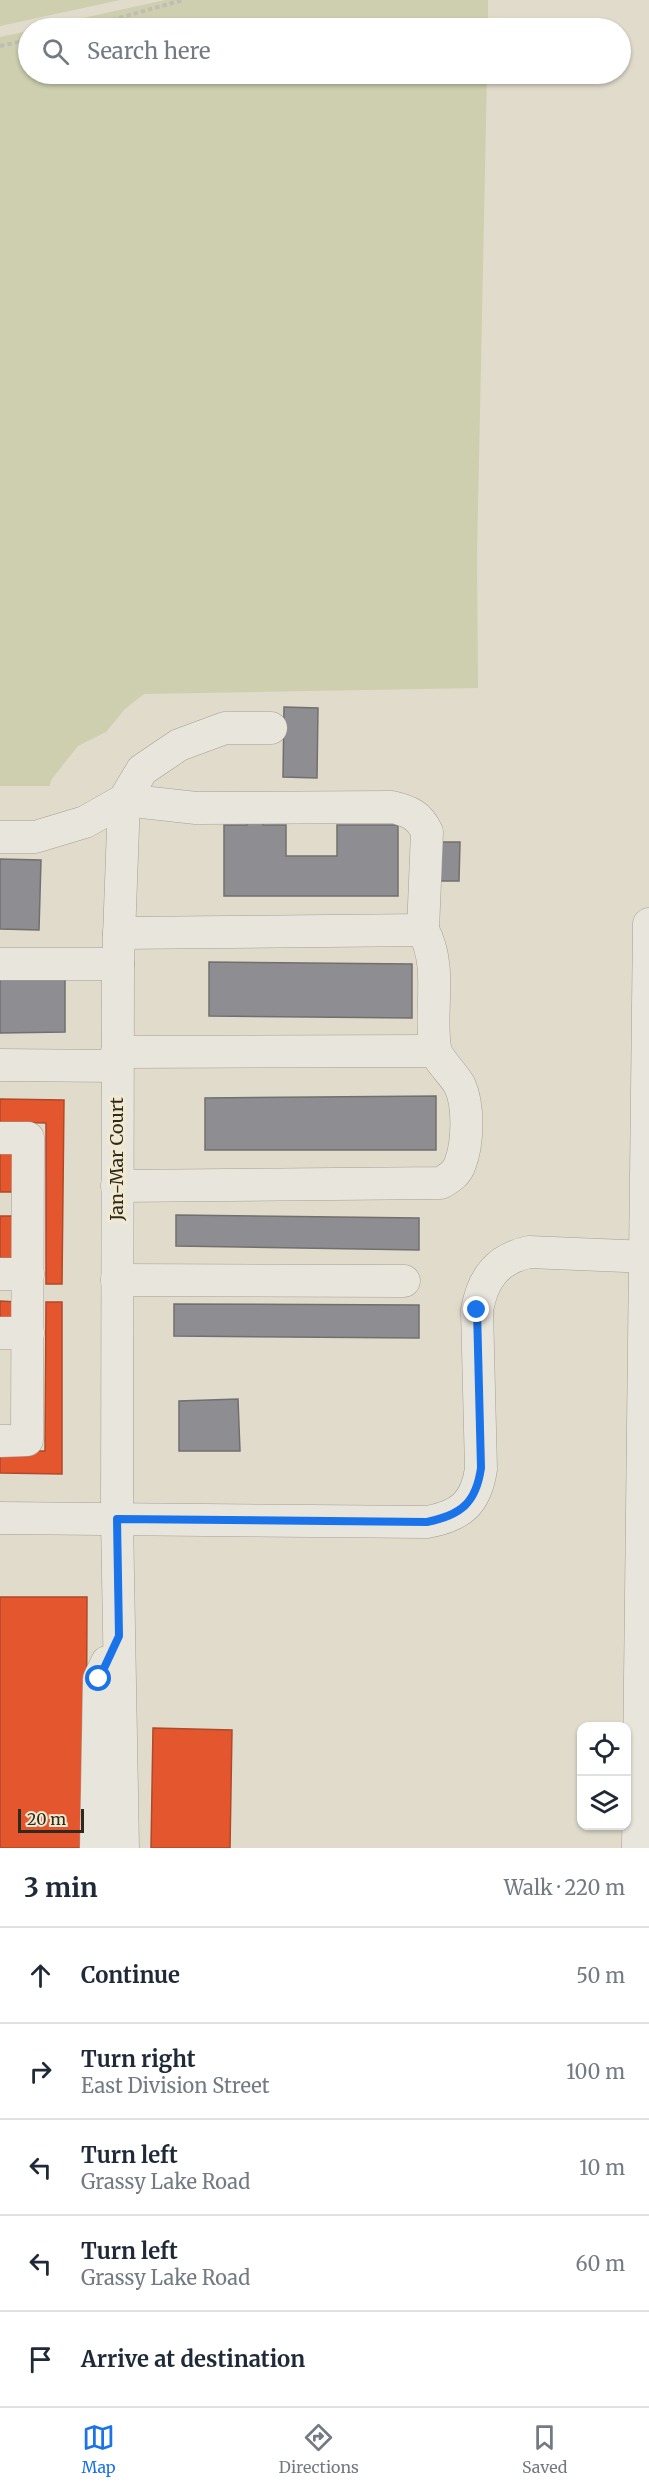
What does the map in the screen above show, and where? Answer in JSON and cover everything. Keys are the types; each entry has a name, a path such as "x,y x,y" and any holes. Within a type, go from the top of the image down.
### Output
{"street":[{"path":"0,837 35,837 85,822 124,800 142,770 178,745 225,728 271,728"},
{"path":"117,1186 441,1183 454,1175 460,1164 465,1138 465,1109 461,1088 435,1051 433,948 423,930 427,832 421,821 410,811 392,807 196,808 124,800"},
{"name":"Jan-Mar Court","path":"110,1778 99,1679 119,1636 117,1059 124,800"},
{"path":"638,1848 647,1257 649,924"},
{"path":"119,933 423,930"},
{"path":"0,964 118,964"},
{"path":"0,1065 117,1059 435,1051"},
{"path":"0,1138 28,1138 14,1274 14,1441"},
{"path":"0,1518 427,1522 439,1520 459,1511 469,1502 478,1487 481,1468 477,1310 481,1291 488,1275 498,1265 513,1256 529,1252 647,1257"},
{"path":"117,1280 404,1281"},
{"path":"96,1848 110,1778"},
{"path":"110,1778 123,1848"}],"path":[{"path":"119,18 183,0"},
{"path":"0,46 18,42"}],"green space":[{"path":"0,0 120,0 37,18 18,18 18,22 0,26"},
{"path":"165,0 488,0 488,18 83,18"},
{"path":"18,33 18,84 487,84 477,556 478,688 144,694 125,709 106,732 78,746 51,780 50,786 0,786 0,37"}],"building: Shops":[{"path":"0,1099 64,1100 62,1284 46,1284 46,1123 0,1122"},
{"path":"0,1150 18,1150 17,1192 0,1192"},
{"path":"0,1216 17,1216 17,1258 0,1258"},
{"path":"0,1301 17,1302 17,1323 0,1323"},
{"path":"46,1302 62,1302 62,1474 0,1473 0,1451 45,1451"},
{"path":"0,1597 87,1597 86,1848 0,1848"},
{"path":"153,1728 232,1730 230,1848 151,1848"}],"building: Industry":[{"path":"284,707 318,708 317,778 283,777"},
{"path":"247,817 263,817 263,825 286,825 286,856 337,856 337,825 398,825 398,896 224,896 224,825 247,825"},
{"path":"441,842 460,842 459,881 440,881"},
{"path":"0,859 41,860 39,930 0,929"},
{"path":"209,962 412,964 412,1018 209,1016"},
{"path":"0,975 65,975 65,1032 0,1033"},
{"path":"436,1096 436,1150 205,1150 205,1098"},
{"path":"176,1215 419,1218 419,1250 176,1246"},
{"path":"174,1304 419,1305 419,1338 174,1336"},
{"path":"238,1399 240,1451 179,1451 179,1401"}],"route":[{"path":"99,1679 119,1636 117,1519 427,1522 439,1520 459,1511 469,1502 478,1487 481,1468 477,1310"}]}
